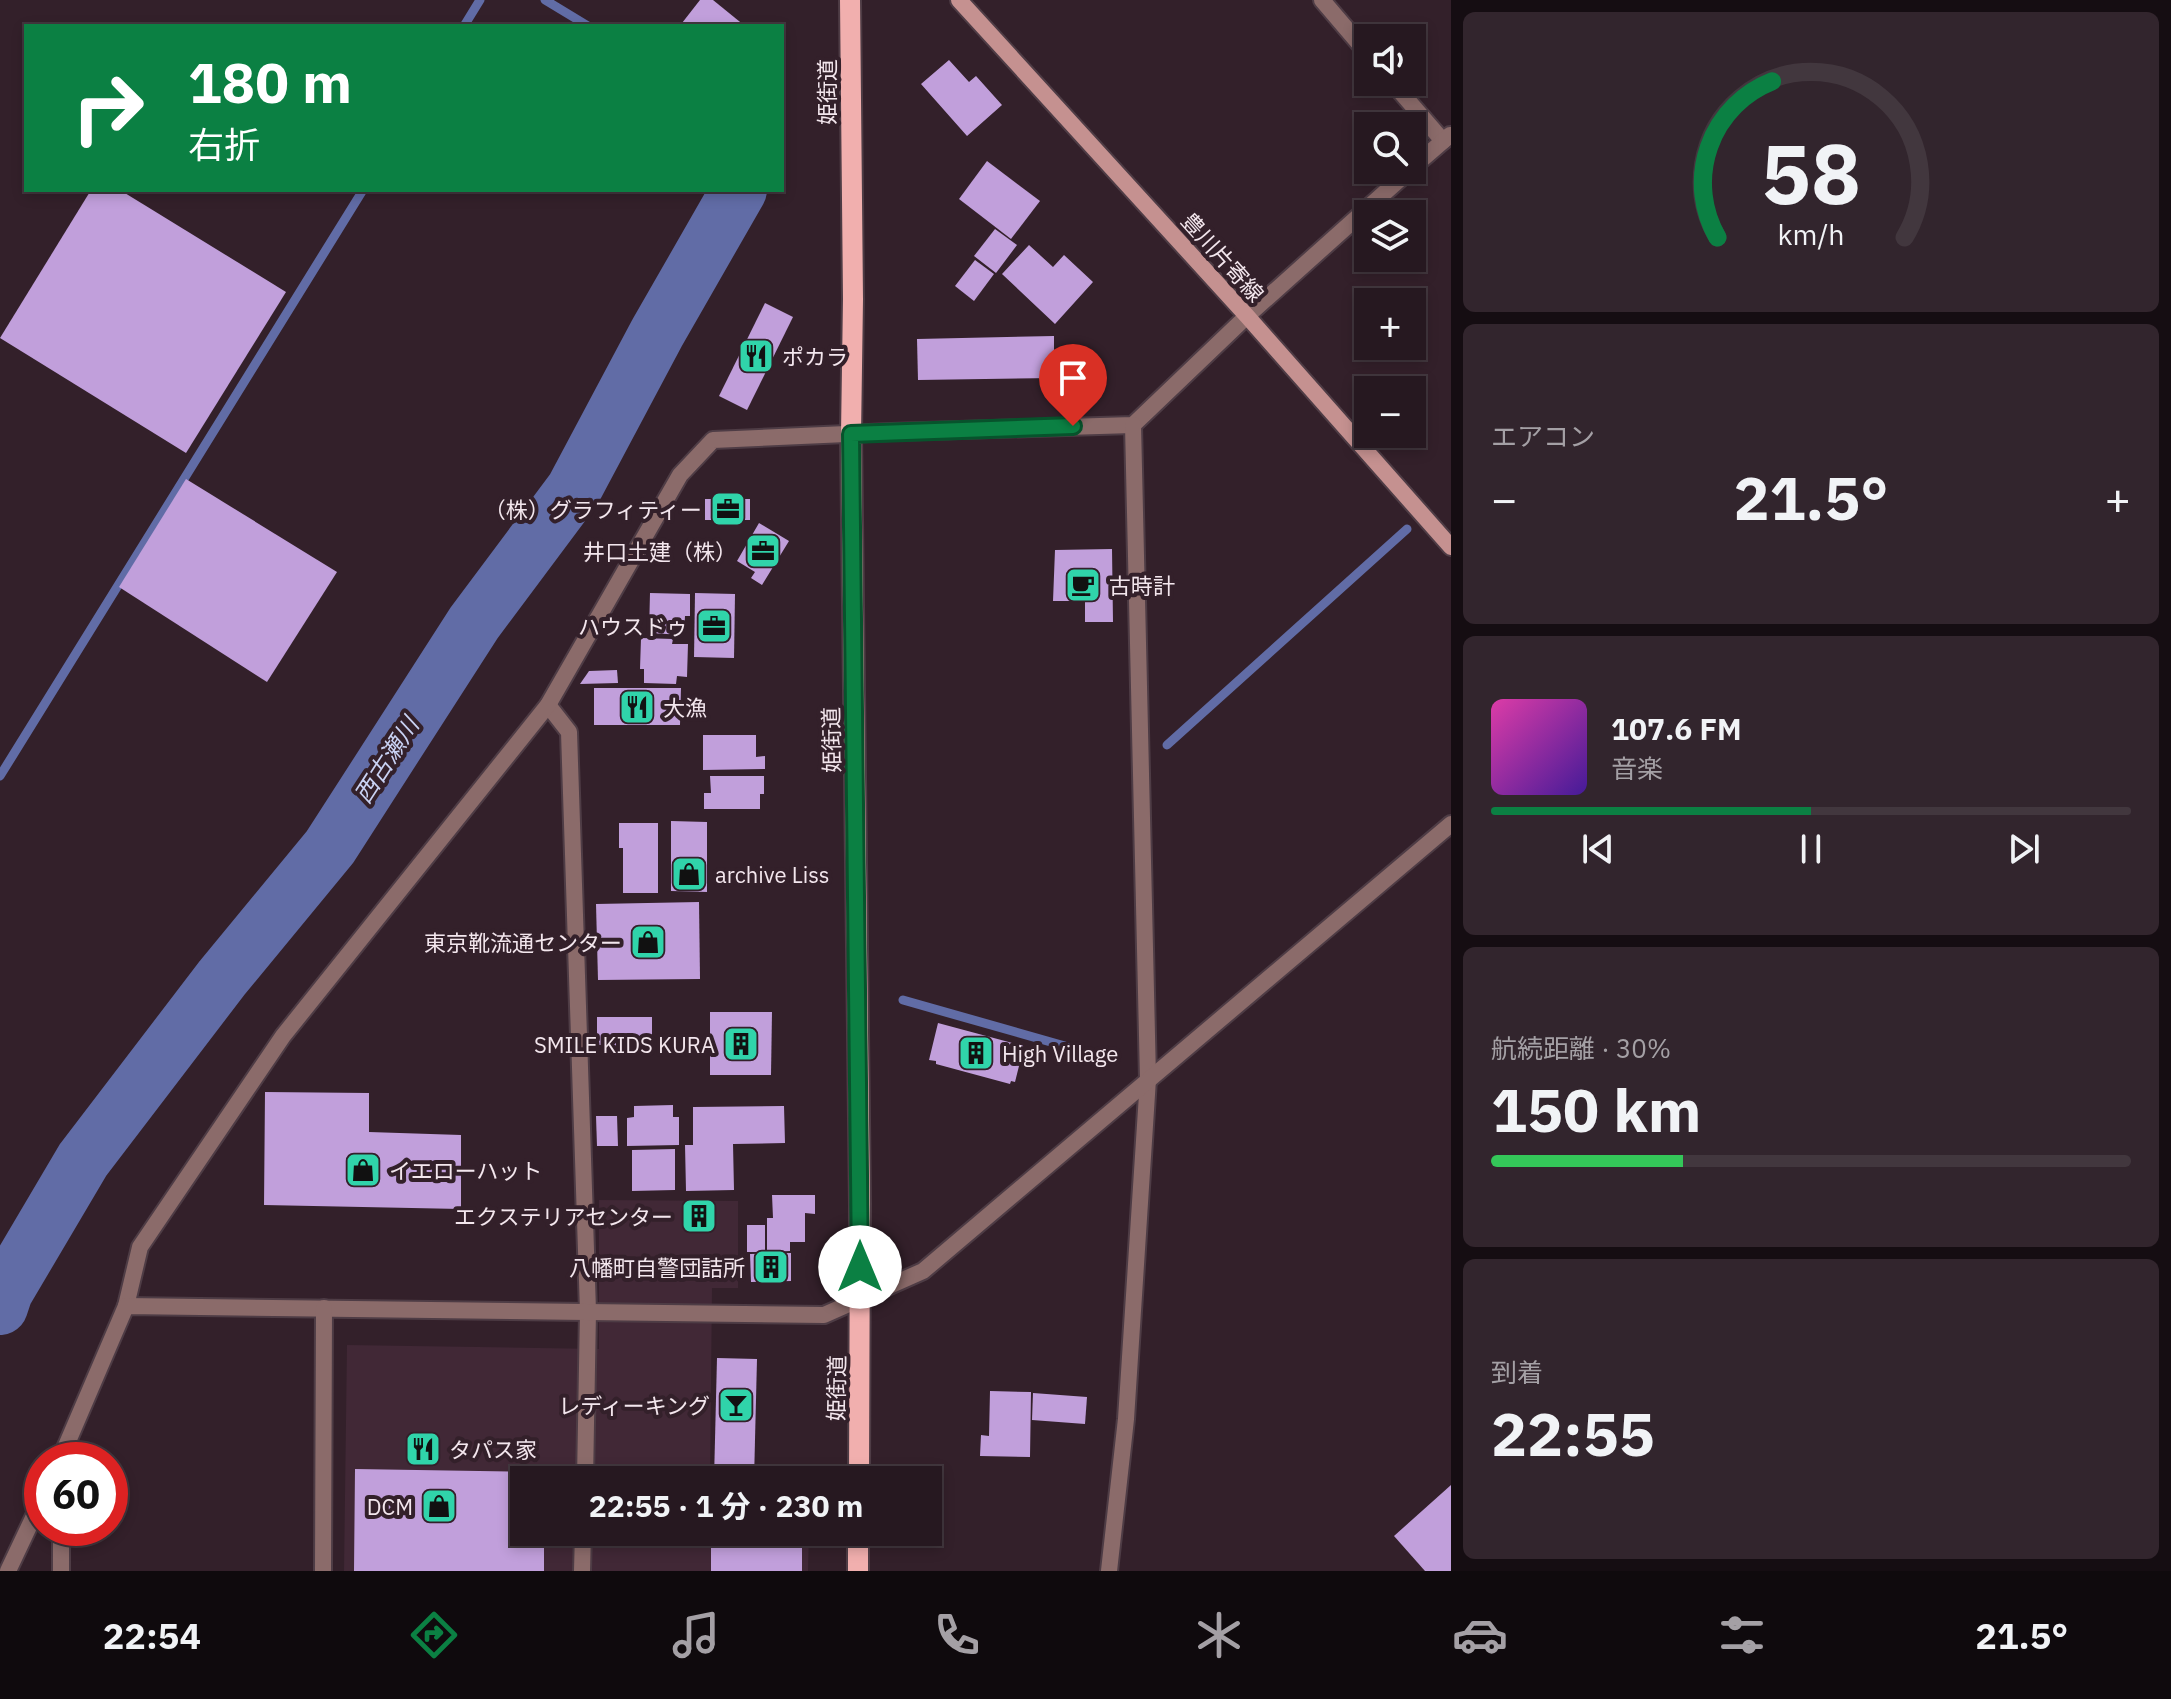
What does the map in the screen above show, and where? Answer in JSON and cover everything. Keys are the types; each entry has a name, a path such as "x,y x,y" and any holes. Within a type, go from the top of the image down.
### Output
{"main road":[{"name":"姫街道","path":"850,0 859,1466"},
{"name":"豊川片寄線","path":"959,0 1247,316 1451,547"},
{"path":"858,1546 858,1571"}],"street":[{"path":"1322,0 1354,38"},
{"path":"1406,96 1447,137 1426,156"},
{"path":"69,1442 126,1306 140,1247 283,1036 548,705 680,475 713,440 1133,425 1247,316 1394,184"},
{"path":"1109,1571 1126,1419 1148,1079 1133,425"},
{"path":"548,705 569,732 588,1311 585,1466"},
{"path":"126,1306 824,1315 923,1271 1451,824"},
{"path":"323,1571 324,1308"},
{"path":"8,1571 24,1537"},
{"path":"61,1546 61,1571"},
{"path":"582,1571 583,1546"}],"shaded area":[{"name":"DCM","path":"599,1200 738,1201 738,1288 712,1288 710,1466 510,1466 510,1546 809,1546 808,1571 344,1571 347,1345 599,1349"}],"building":[{"path":"700,0 713,0 743,24 683,24"},
{"path":"949,60 969,82 976,76 1002,105 967,136 921,84"},
{"path":"987,161 1040,201 1011,239 959,199"},
{"path":"90,192 123,192 286,292 186,453 0,338"},
{"path":"995,229 1017,245 996,273 974,256"},
{"path":"1029,245 1053,267 1064,255 1093,282 1055,324 1002,274"},
{"path":"975,260 994,274 974,301 955,286"},
{"name":"ポカラ","path":"765,303 793,317 747,410 719,396"},
{"path":"1054,336 1054,378 918,380 917,339"},
{"path":"186,479 337,572 267,682 119,587"},
{"name":"（株）グラフィティー","path":"705,499 750,499 750,520 705,520"},
{"name":"井口土建（株）","path":"759,523 789,541 762,585 751,578 755,572 737,561"},
{"name":"古時計","path":"1112,549 1113,622 1085,622 1085,601 1053,601 1055,550"},
{"path":"650,593 690,594 690,616 685,616 684,635 649,633"},
{"name":"ハウスドゥ","path":"695,593 735,594 734,658 694,657"},
{"path":"641,638 673,639 672,644 688,644 687,677 677,676 676,684 644,683 644,669 640,669"},
{"path":"617,670 618,683 580,684 589,671"},
{"name":"大漁","path":"594,688 681,688 680,725 594,725"},
{"path":"703,735 756,735 756,757 765,756 765,769 703,770"},
{"path":"710,776 764,776 760,809 704,809 704,793 711,793"},
{"path":"671,821 707,822 707,892 671,891"},
{"path":"619,823 658,823 658,893 623,893 623,848 619,848"},
{"name":"東京靴流通センター","path":"699,902 700,979 598,980 596,904"},
{"name":"SMILE KIDS KURA","path":"710,1012 772,1012 771,1075 710,1075"},
{"path":"597,1017 652,1017 652,1050 612,1050 612,1045 597,1045"},
{"name":"High Village","path":"938,1023 1024,1046 1015,1082 1011,1081 1010,1084 929,1060"},
{"name":"イエローハット","path":"265,1092 369,1093 369,1132 461,1135 461,1209 264,1205"},
{"path":"673,1105 673,1117 679,1117 679,1145 627,1146 627,1118 634,1117 634,1106"},
{"path":"784,1106 785,1143 733,1144 734,1190 686,1191 685,1145 693,1145 693,1107"},
{"path":"596,1116 617,1116 618,1146 597,1146"},
{"path":"675,1149 675,1190 632,1191 632,1150"},
{"path":"772,1195 815,1195 815,1214 805,1213 805,1242 790,1242 790,1251 767,1252 767,1218 773,1218"},
{"name":"エクステリアセンター","path":"683,1204 715,1204 715,1228 683,1228"},
{"path":"747,1225 765,1225 765,1252 747,1252"},
{"name":"八幡町自警団詰所","path":"791,1253 791,1281 751,1282 750,1254"},
{"path":"717,1358 757,1359 754,1466 714,1466"},
{"path":"990,1391 1031,1392 1030,1457 980,1456 981,1435 989,1436"},
{"path":"1033,1393 1087,1397 1085,1424 1032,1420"},
{"name":"タパス家","path":"408,1439 437,1440 437,1458 408,1457"},
{"name":"DCM","path":"355,1469 510,1471 510,1546 544,1546 544,1571 354,1571"},
{"path":"1451,1485 1451,1571 1425,1571 1394,1536"},
{"path":"711,1546 802,1546 802,1571 711,1571"}],"waterway":[{"path":"465,24 480,0"},
{"path":"545,0 585,24"},
{"path":"0,776 362,192"},
{"name":"西古瀬川","path":"0,1307 5,1292 83,1160 222,978 330,847 474,623 574,489 657,333 738,192"},
{"path":"1167,745 1407,529"},
{"path":"903,1000 1100,1056"}],"place":[{"name":"ポカラ","path":"756,356"},
{"name":"（株）グラフィティー","path":"728,509"},
{"name":"井口土建（株）","path":"763,551"},
{"name":"古時計","path":"1083,585"},
{"name":"ハウスドゥ","path":"714,626"},
{"name":"大漁","path":"637,707"},
{"name":"archive Liss","path":"689,874"},
{"name":"東京靴流通センター","path":"648,942"},
{"name":"SMILE KIDS KURA","path":"741,1044"},
{"name":"High Village","path":"976,1053"},
{"name":"イエローハット","path":"363,1170"},
{"name":"エクステリアセンター","path":"699,1216"},
{"name":"八幡町自警団詰所","path":"771,1267"},
{"name":"レディーキング","path":"736,1405"},
{"name":"タパス家","path":"423,1449"},
{"name":"DCM","path":"439,1506"}],"route":[{"path":"860,1267 851,434 1073,426"}]}
